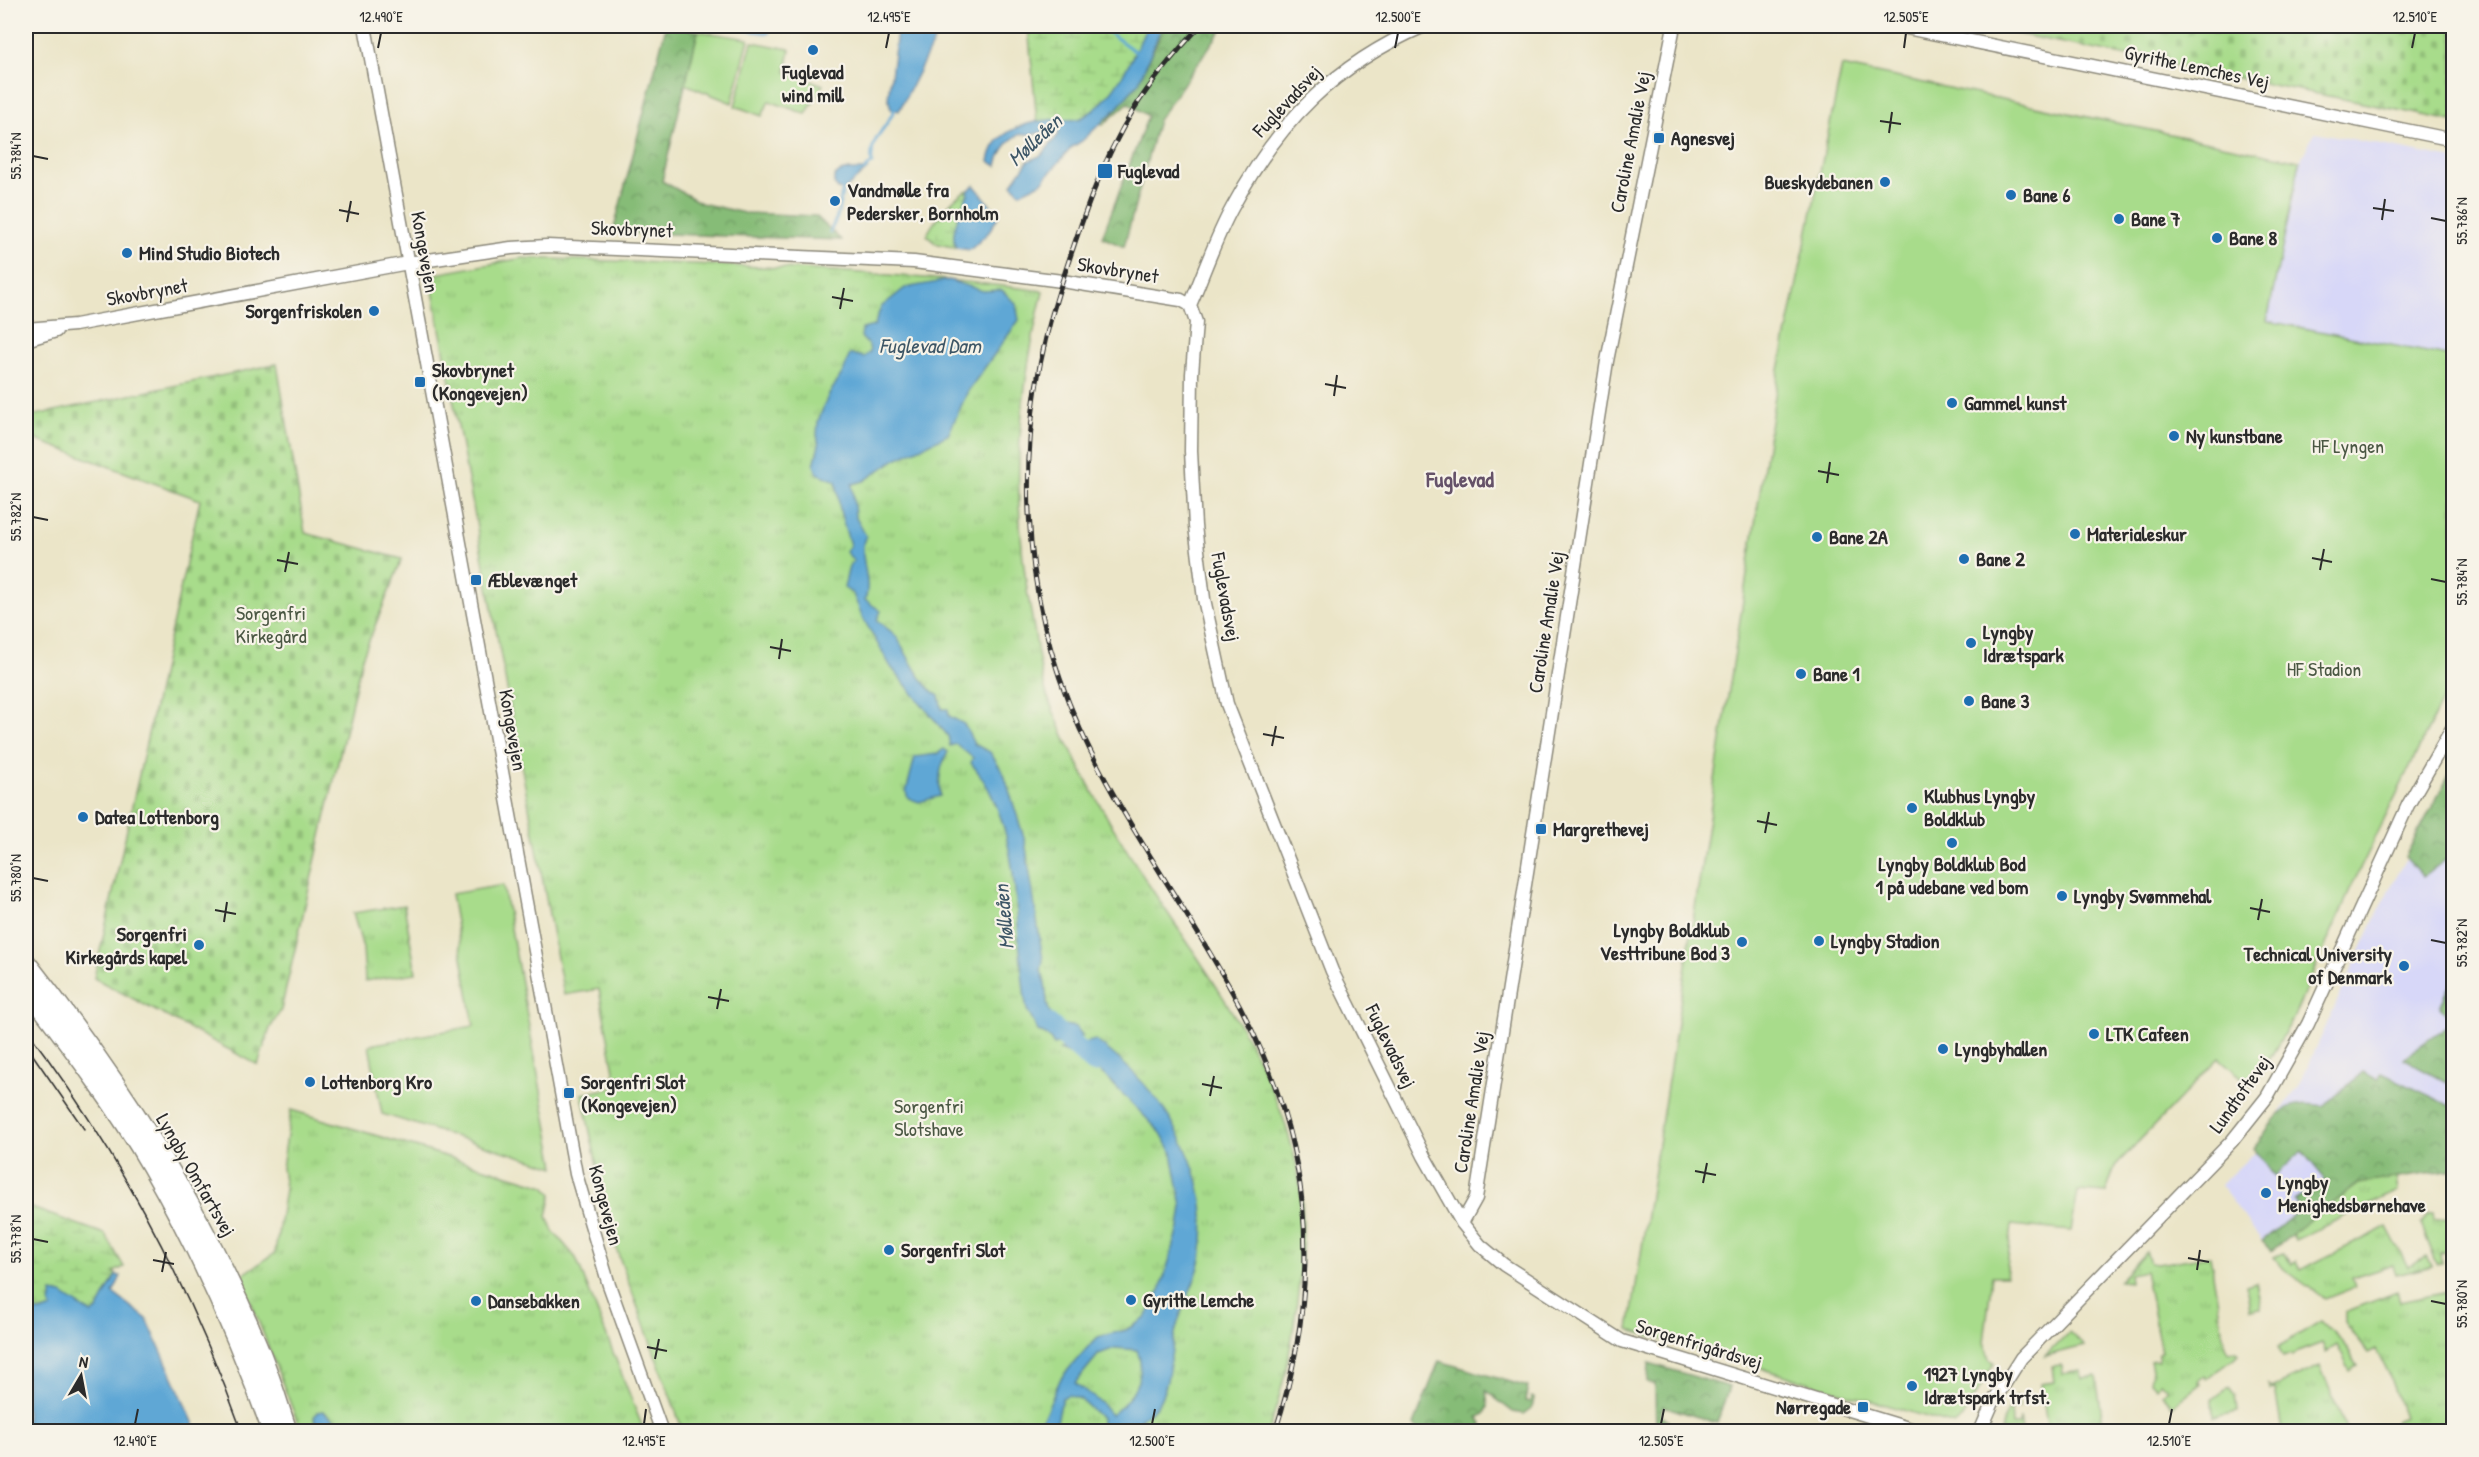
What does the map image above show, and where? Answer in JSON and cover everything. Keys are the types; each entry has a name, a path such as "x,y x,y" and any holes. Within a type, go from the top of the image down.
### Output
{"highway":[{"name":"Lyngby Omfartsvej","path":"26,962 109,1072 163,1157 213,1249 258,1346 288,1431"},
{"name":"Lyngby Omfartsvej","path":"26,987 98,1082 151,1166 215,1289 242,1350 272,1431"}],"street":[{"name":"Kongevejen","path":"365,26 576,1174 609,1286 662,1431"},
{"name":"Fuglevadsvej","path":"1425,26 1365,55 1335,78 1283,128 1231,209 1190,305 1196,314 1191,441 1195,526 1204,599 1227,704 1332,971 1424,1156 1462,1223"},
{"name":"Caroline Amalie Vej","path":"1462,1223 1476,1198 1605,369 1674,26"},
{"name":"Gyrithe Lemches Vej","path":"1897,26 2454,140"},
{"name":"Skovbrynet","path":"26,329 75,325 408,263 511,248 547,246 831,256 914,262 1181,300 1190,305"},
{"name":"Skovbrynet","path":"26,340 75,325"},
{"name":"Lundtoftevej","path":"1980,1431 1993,1402 2021,1358 2224,1150 2267,1097 2308,1024 2408,805 2454,725"},
{"name":"Sorgenfrigårdsvej","path":"1462,1223 1479,1245 1504,1265 1622,1341 1921,1431"}],"shaded area":[{"path":"2315,132 2453,159 2453,359 2267,321 2300,161"},
{"name":"Technical University of Denmark","path":"2453,774 2453,1170 2358,1184 2317,1216 2300,1210 2262,1241 2220,1185 2256,1151 2254,1148 2299,1086 2379,909"}],"green space":[{"path":"666,26 698,31 662,181 701,203 744,213 816,216 841,240 613,232"},
{"path":"1028,26 1165,26 1138,82 1103,125 1079,120 1037,122"},
{"path":"1165,26 1224,26 1158,120 1124,247 1102,237 1148,116 1128,103 1103,125 1138,82"},
{"path":"1978,26 2453,26 2453,121"},
{"path":"698,31 749,39 732,103 685,84"},
{"path":"752,42 790,49 786,72 823,85 806,114 769,101 762,116 735,106"},
{"name":"Lyngby Idrætspark","path":"1842,66 2300,161 2267,321 2453,357 2453,678 2351,888 2293,1019 2253,1087 2219,1058 2115,1166 2106,1193 2078,1191 2071,1231 2012,1225 2006,1276 1992,1276 1984,1342 1989,1359 1994,1363 1963,1418 1954,1425 1629,1330 1779,370"},
{"path":"969,190 954,233 956,248 935,243 927,235 930,230 952,202"},
{"name":"Sorgenfri Slotshave","path":"523,258 848,272 1043,291 1026,376 1019,459 1019,501 1026,585 1047,695 1057,721 1098,802 1245,1034 1278,1104 1291,1141 1299,1179 1302,1240 1295,1317 1283,1383 1268,1431 683,1431 612,1237 582,1094 617,1087 599,989 564,995 430,275"},
{"name":"Sorgenfri Kirkegård","path":"277,364 305,533 402,559 362,658 281,1010 270,1028 258,1065 94,978 200,500 26,436 26,417"},
{"path":"2453,768 2453,854 2423,877 2405,857"},
{"path":"503,885 555,1167 382,1114 369,1045 474,1026 451,894"},
{"path":"404,905 416,973 365,981 363,948 353,913"},
{"path":"2453,979 2454,1082 2449,1083 2403,1058 2453,1022 2440,1007"},
{"path":"2363,1072 2378,1080 2382,1073 2453,1107 2453,1170 2357,1184 2271,1251 2262,1241 2300,1210 2294,1200 2326,1180 2302,1151 2275,1176 2254,1148 2281,1112 2297,1105 2324,1106"},
{"path":"291,1110 545,1186 552,1194 547,1216 553,1231 576,1258 644,1431 360,1431 338,1422 323,1411 314,1417 318,1431 301,1431 241,1276 275,1253 285,1189 282,1168"},
{"path":"2396,1178 2398,1191 2295,1240 2292,1234 2358,1184"},
{"path":"26,1206 105,1234 124,1267 114,1272 116,1275 97,1310 92,1314 51,1298 50,1304 53,1308 40,1312 26,1311"},
{"path":"2433,1213 2434,1220 2453,1217 2453,1252 2441,1253 2442,1264 2437,1265 2421,1224 2428,1214"},
{"path":"2387,1227 2408,1267 2427,1257 2432,1266 2396,1275 2393,1265 2352,1278 2355,1287 2325,1299 2284,1269 2274,1257 2283,1253 2292,1264 2296,1262 2300,1270"},
{"path":"2146,1252 2150,1263 2157,1264 2210,1256 2225,1346 2228,1352 2237,1351 2239,1354 2206,1379 2204,1376 2198,1381 2200,1384 2173,1405 2162,1394 2167,1389 2160,1383 2156,1388 2150,1382 2152,1370 2150,1361 2159,1360 2158,1353 2161,1352 2145,1271 2129,1274 2130,1282 2119,1281"},
{"path":"2256,1282 2261,1308 2250,1309 2246,1285"},
{"path":"2453,1291 2453,1431 2398,1431 2395,1421 2404,1417 2389,1375 2376,1349 2368,1353 2345,1322 2345,1312 2397,1292 2400,1302"},
{"path":"2321,1321 2342,1341 2358,1366 2350,1371 2337,1345 2326,1352 2322,1343 2292,1356 2291,1354 2283,1357 2278,1347"},
{"path":"2069,1332 2084,1346 2045,1356"},
{"path":"1439,1361 1528,1387 1525,1401 1530,1402 1531,1397 1534,1398 1532,1408 1524,1414 1513,1412 1486,1391 1488,1407 1485,1414 1478,1417 1482,1424 1479,1431 1418,1431 1414,1425"},
{"path":"1649,1363 1729,1387 1717,1423 1663,1406 1661,1415 1668,1420 1664,1431 1656,1431 1655,1384 1648,1383"},
{"path":"2061,1365 2062,1374 2080,1371 2082,1378 2096,1376 2104,1431 2048,1431 2041,1384 2054,1382 2052,1366"},
{"path":"2320,1366 2347,1431 2282,1431 2275,1389 2270,1390 2268,1385 2272,1388"},
{"path":"2229,1387 2235,1395 2237,1412 2214,1417 2213,1399"},
{"path":"2016,1396 2018,1407 2011,1408 2012,1425 2019,1425 2020,1418 2022,1431 2001,1431 2004,1419"}],"water":[{"path":"900,26 936,26 940,29 899,111 891,109 888,98 897,32"},
{"path":"1147,26 1162,26 1139,82 1117,108 1082,141 1072,147 1041,183 1020,193 1012,184 1028,161 1042,155 1059,134 1057,129 1037,134 1021,134 1015,137 1004,148 997,166 989,161 998,141 1005,134 1025,125 1047,120 1078,119 1093,111 1121,78"},
{"path":"867,170 844,190 838,189 834,184 834,177 840,172"},
{"path":"974,185 999,215 989,232 970,250 956,248 955,226 969,190"},
{"name":"Fuglevad Dam","path":"949,280 983,291 1002,290 1016,304 1019,320 968,391 948,435 896,459 864,481 852,484 855,516 866,536 863,543 867,584 865,600 881,611 877,620 896,636 921,679 939,696 942,709 948,709 949,716 964,724 974,744 990,752 1004,774 1025,841 1043,960 1041,971 1049,1011 1058,1024 1076,1027 1083,1036 1054,1045 1049,1037 1038,1031 1027,1010 1009,849 1001,818 989,789 971,763 973,758 956,744 950,746 948,736 891,667 863,618 853,594 844,588 849,566 854,561 846,552 850,545 840,511 836,481 817,473 814,465 819,445 818,421 828,396 843,372 850,354 864,357 870,352 869,346 861,337 862,329 874,326 881,307 905,288"},
{"path":"944,749 948,752 940,773 940,796 919,802 908,798 906,792 915,757 937,754"},
{"path":"1095,1040 1142,1082 1179,1135 1192,1164 1200,1194 1204,1226 1201,1258 1177,1326 1168,1377 1162,1396 1155,1407 1140,1419 1148,1431 1097,1431 1101,1418 1080,1399 1068,1395 1062,1398 1056,1427 1052,1431 1032,1431 1044,1416 1061,1378 1098,1337 1126,1330 1146,1318 1161,1288 1179,1228 1182,1206 1172,1153 1161,1133 1104,1075 1080,1058 1060,1050","holes":["1115,1348 1137,1350 1140,1369 1136,1387 1111,1415 1101,1403 1075,1383 1099,1354"]},
{"path":"116,1275 121,1276 113,1293 147,1319 197,1431 26,1431 26,1311 40,1312 52,1308 50,1304 52,1292 62,1294 92,1314 97,1310"},
{"path":"323,1411 338,1422 360,1431 318,1431 314,1417 317,1412"}],"waterway":[{"path":"723,26 735,28"},
{"path":"741,29 768,33 772,26"},
{"path":"1100,26 1137,53"},
{"path":"864,171 872,163 873,147 895,108"},
{"path":"830,232 837,217 843,187"},
{"name":"Mølleåen","path":"1048,1023 1094,1063"}],"tram line":[{"path":"26,1029 60,1075 91,1123 149,1222 199,1325 242,1432"},
{"path":"26,1045 84,1129"}],"railway":[{"path":"1200,26 1165,66 1134,109 1110,152 1082,221 1044,346 1034,401 1029,457 1029,513 1034,568 1044,623 1059,677 1080,729 1114,795 1229,986 1257,1040 1278,1094 1293,1149 1302,1203 1305,1259 1301,1315 1291,1373 1275,1432"}],"place":[{"name":"Fuglevad wind mill","path":"813,50"},
{"name":"Agnesvej","path":"1659,138"},
{"name":"Fuglevad","path":"1105,171"},
{"name":"Bueskydebanen","path":"1885,182"},
{"name":"Bane 6","path":"2011,195"},
{"name":"Vandmølle fra Pedersker, Bornholm","path":"835,201"},
{"name":"Bane 7","path":"2119,219"},
{"name":"Bane 8","path":"2217,238"},
{"name":"Mind Studio Biotech","path":"127,253"},
{"name":"Sorgenfriskolen","path":"374,311"},
{"name":"Skovbrynet (Kongevejen)","path":"420,382"},
{"name":"Gammel kunst","path":"1952,403"},
{"name":"Ny kunstbane","path":"2174,436"},
{"name":"Materialeskur","path":"2075,534"},
{"name":"Bane 2A","path":"1817,537"},
{"name":"Bane 2","path":"1964,559"},
{"name":"Æblevænget","path":"476,580"},
{"name":"Lyngby Idrætspark","path":"1971,643"},
{"name":"Bane 1","path":"1801,674"},
{"name":"Bane 3","path":"1969,701"},
{"name":"Klubhus Lyngby Boldklub","path":"1912,808"},
{"name":"Datea Lottenborg","path":"83,817"},
{"name":"Margrethevej","path":"1541,829"},
{"name":"Lyngby Boldklub Bod 1 på udebane ved bom","path":"1952,843"},
{"name":"Lyngby Svømmehal","path":"2062,896"},
{"name":"Lyngby Stadion","path":"1819,941"},
{"name":"Lyngby Boldklub Vesttribune Bod 3","path":"1742,942"},
{"name":"Sorgenfri Kirkegårds kapel","path":"199,945"},
{"name":"Technical University of Denmark","path":"2404,966"},
{"name":"LTK Cafeen","path":"2094,1034"},
{"name":"Lyngbyhallen","path":"1943,1049"},
{"name":"Lottenborg Kro","path":"310,1082"},
{"name":"Sorgenfri Slot (Kongevejen)","path":"569,1093"},
{"name":"Lyngby Menighedsbørnehave","path":"2266,1193"},
{"name":"Sorgenfri Slot","path":"889,1250"},
{"name":"Gyrithe Lemche","path":"1131,1300"},
{"name":"Dansebakken","path":"476,1301"},
{"name":"1927 Lyngby Idrætspark trfst.","path":"1912,1386"},
{"name":"Nørregade","path":"1863,1407"}],"district":[{"name":"Fuglevad","path":"1460,479"}],"park label":[{"name":"HF Lyngen","path":"2348,446"},
{"name":"HF Stadion","path":"2324,669"}]}
